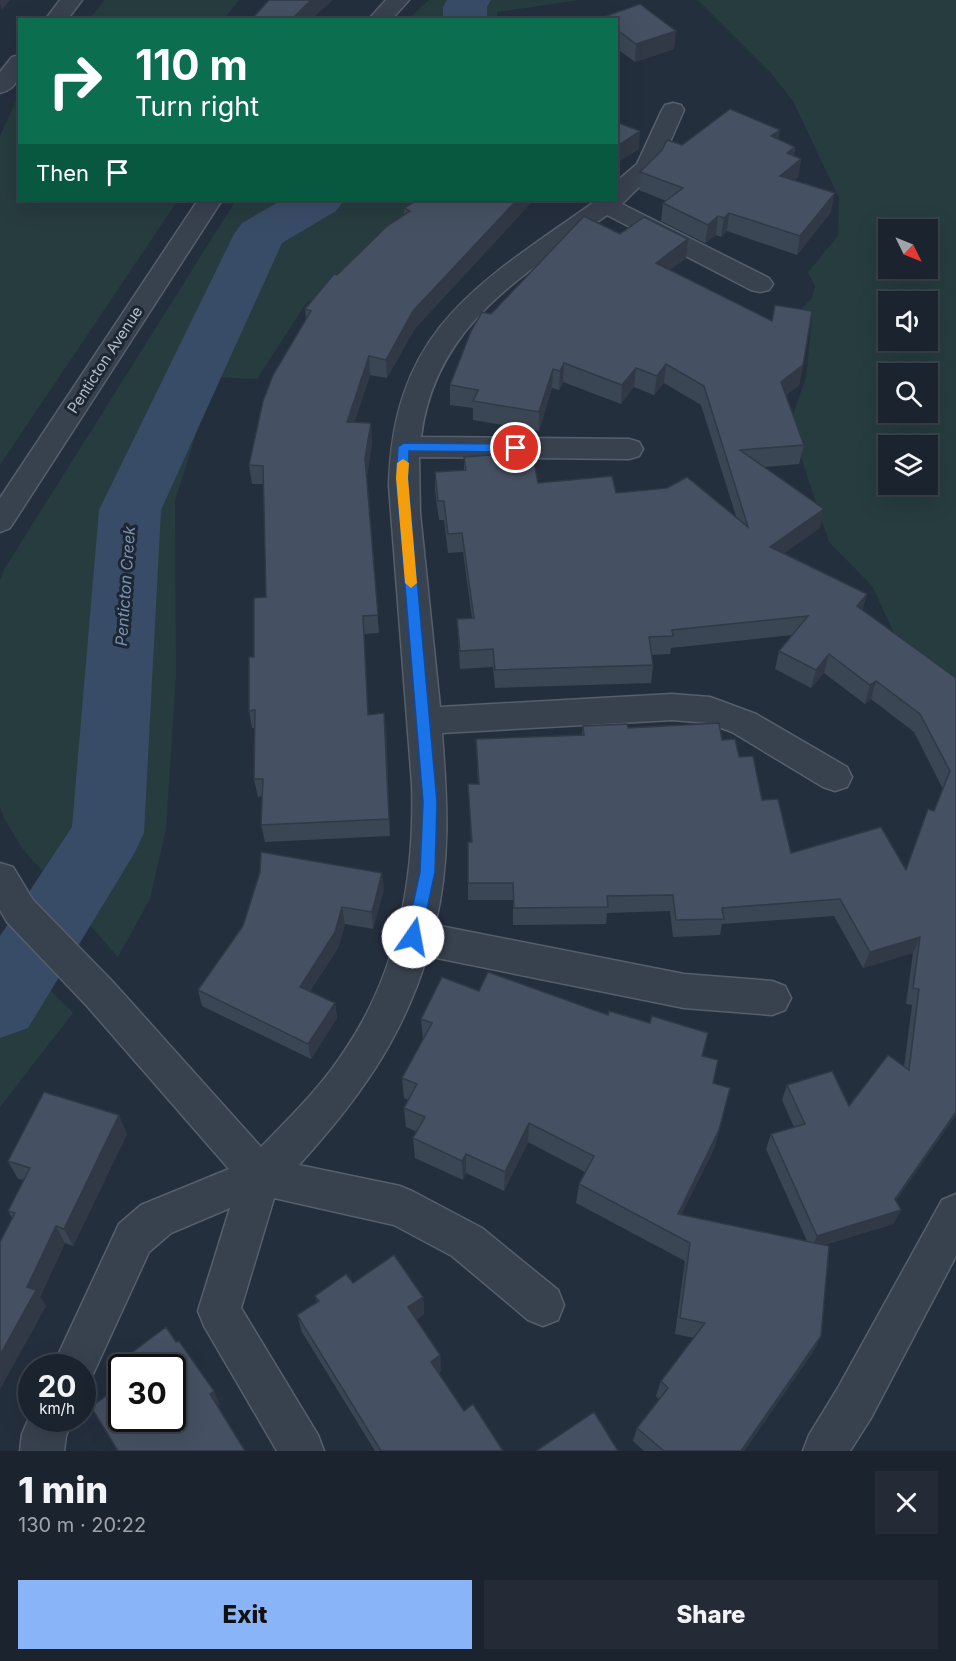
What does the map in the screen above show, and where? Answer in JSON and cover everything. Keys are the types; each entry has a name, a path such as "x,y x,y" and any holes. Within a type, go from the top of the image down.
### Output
{"street":[{"path":"56,18 70,0"},
{"path":"380,18 398,0"},
{"path":"0,60 18,62"},
{"path":"0,86 18,63"},
{"path":"618,194 647,167 673,110"},
{"name":"Penticton Avenue","path":"0,521 209,201"},
{"path":"302,1451 219,1311 261,1176 333,1097 369,1048 393,997 413,937 427,872 430,802 425,721 402,478 409,415 419,385 437,351 458,320 498,282 610,201"},
{"path":"613,201 760,284"},
{"path":"404,447 629,449"},
{"path":"425,721 672,707 710,710 744,723 835,777"},
{"path":"0,878 20,912 100,994 261,1176"},
{"path":"413,937 684,991 772,998"},
{"path":"80,1354 134,1238 156,1219 261,1176 400,1206 467,1242 543,1305"},
{"path":"825,1451 855,1402 956,1214"},
{"path":"42,1451 45,1432"}],"green space":[{"path":"105,0 239,0 225,18 90,18"},
{"path":"429,0 580,0 497,12 497,18 409,18"},
{"path":"698,0 956,0 956,697 903,652 872,586 829,542 790,424 806,377 812,319 799,311 812,298 815,286 808,272 838,236 839,198 793,101 770,72"},
{"path":"18,96 18,201 177,201 0,465 0,136"},
{"path":"235,201 434,201 333,287 306,303 257,379 214,377 175,501 176,675 166,829 150,899 118,957 22,848 4,818 0,806 0,580 5,568"},
{"path":"0,939 73,1013 0,1107"}],"building":[{"path":"269,0 311,0 293,18 253,18"},
{"path":"640,4 676,31 636,44 618,30 618,18 601,18"},
{"path":"730,109 780,130 771,136 795,147 787,153 801,159 780,176 835,193 800,236 729,213 724,218 718,216 708,225 663,203 683,188 640,172 662,150 667,140 682,145"},
{"path":"618,123 640,131 618,146"},
{"path":"415,201 516,201 413,311 386,360 369,356 347,422 371,423 365,458 378,615 363,616 368,715 384,713 389,819 261,825 263,779 254,779 255,710 249,711 249,657 254,657 254,598 266,597 263,466 249,465 263,401 273,375 311,311 305,309 334,274 337,275 387,226 410,211 404,208"},
{"path":"584,216 620,234 644,217 688,239 656,263 772,321 775,305 812,311 803,365 781,382 804,445 740,450 824,509 770,547 867,594 857,606 956,678 956,1112 895,1199 901,1210 817,1236 771,1134 805,1124 787,1085 832,1071 849,1106 888,1055 909,1070 919,989 913,988 920,937 870,952 840,899 722,908 724,919 676,920 673,895 607,896 608,907 514,908 513,883 468,883 468,842 472,842 468,784 479,784 476,739 584,735 583,726 627,724 628,728 719,723 722,740 735,739 739,757 753,756 762,800 778,799 791,853 881,827 906,870 928,809 934,811 950,771 920,714 876,681 870,685 829,654 816,670 779,651 808,616 672,630 673,636 649,637 653,665 495,670 493,649 460,651 457,619 474,618 462,533 448,534 444,501 438,501 435,472 466,470 464,457 532,452 538,483 612,476 616,493 667,488 687,477 748,527 704,386 666,364 657,376 636,368 622,385 564,363 560,371 553,369 539,412 473,401 478,390 450,385 471,331 482,312 491,314"},
{"path":"261,852 382,873 372,912 342,907 335,932 300,987 335,1003 308,1044 198,990 243,926 260,872"},
{"path":"488,972 608,1015 609,1011 650,1023 652,1016 708,1033 702,1056 718,1060 713,1083 730,1088 719,1130 678,1214 829,1246 821,1336 741,1451 664,1451 637,1428 668,1388 661,1381 705,1323 680,1318 690,1243 579,1184 594,1156 529,1123 505,1172 466,1154 462,1161 413,1138 425,1117 404,1108 417,1084 402,1078 432,1023 421,1019 442,977 479,991"},
{"path":"44,1092 119,1115 64,1229 56,1226 27,1287 36,1290 0,1355 0,1242 15,1213 8,1211 30,1168 8,1161"},
{"path":"394,1255 423,1297 408,1307 440,1355 431,1362 464,1411 473,1404 503,1451 381,1451 297,1315 319,1301 315,1296 346,1274 353,1283"},
{"path":"166,1327 176,1342 179,1341 214,1391 210,1394 245,1451 118,1451 96,1415 96,1403 108,1394 108,1432 186,1432 186,1354 130,1354"},
{"path":"594,1412 618,1451 536,1451"}],"waterway":[{"name":"Penticton Creek","path":"465,18 465,7 469,0"},
{"name":"Penticton Creek","path":"0,1003 108,833 130,510 260,234 316,201"}],"slow traffic":[{"path":"403,463 402,478 411,583"}],"route":[{"path":"413,937 427,872 430,802 425,721 402,478 404,447 516,448"}]}
